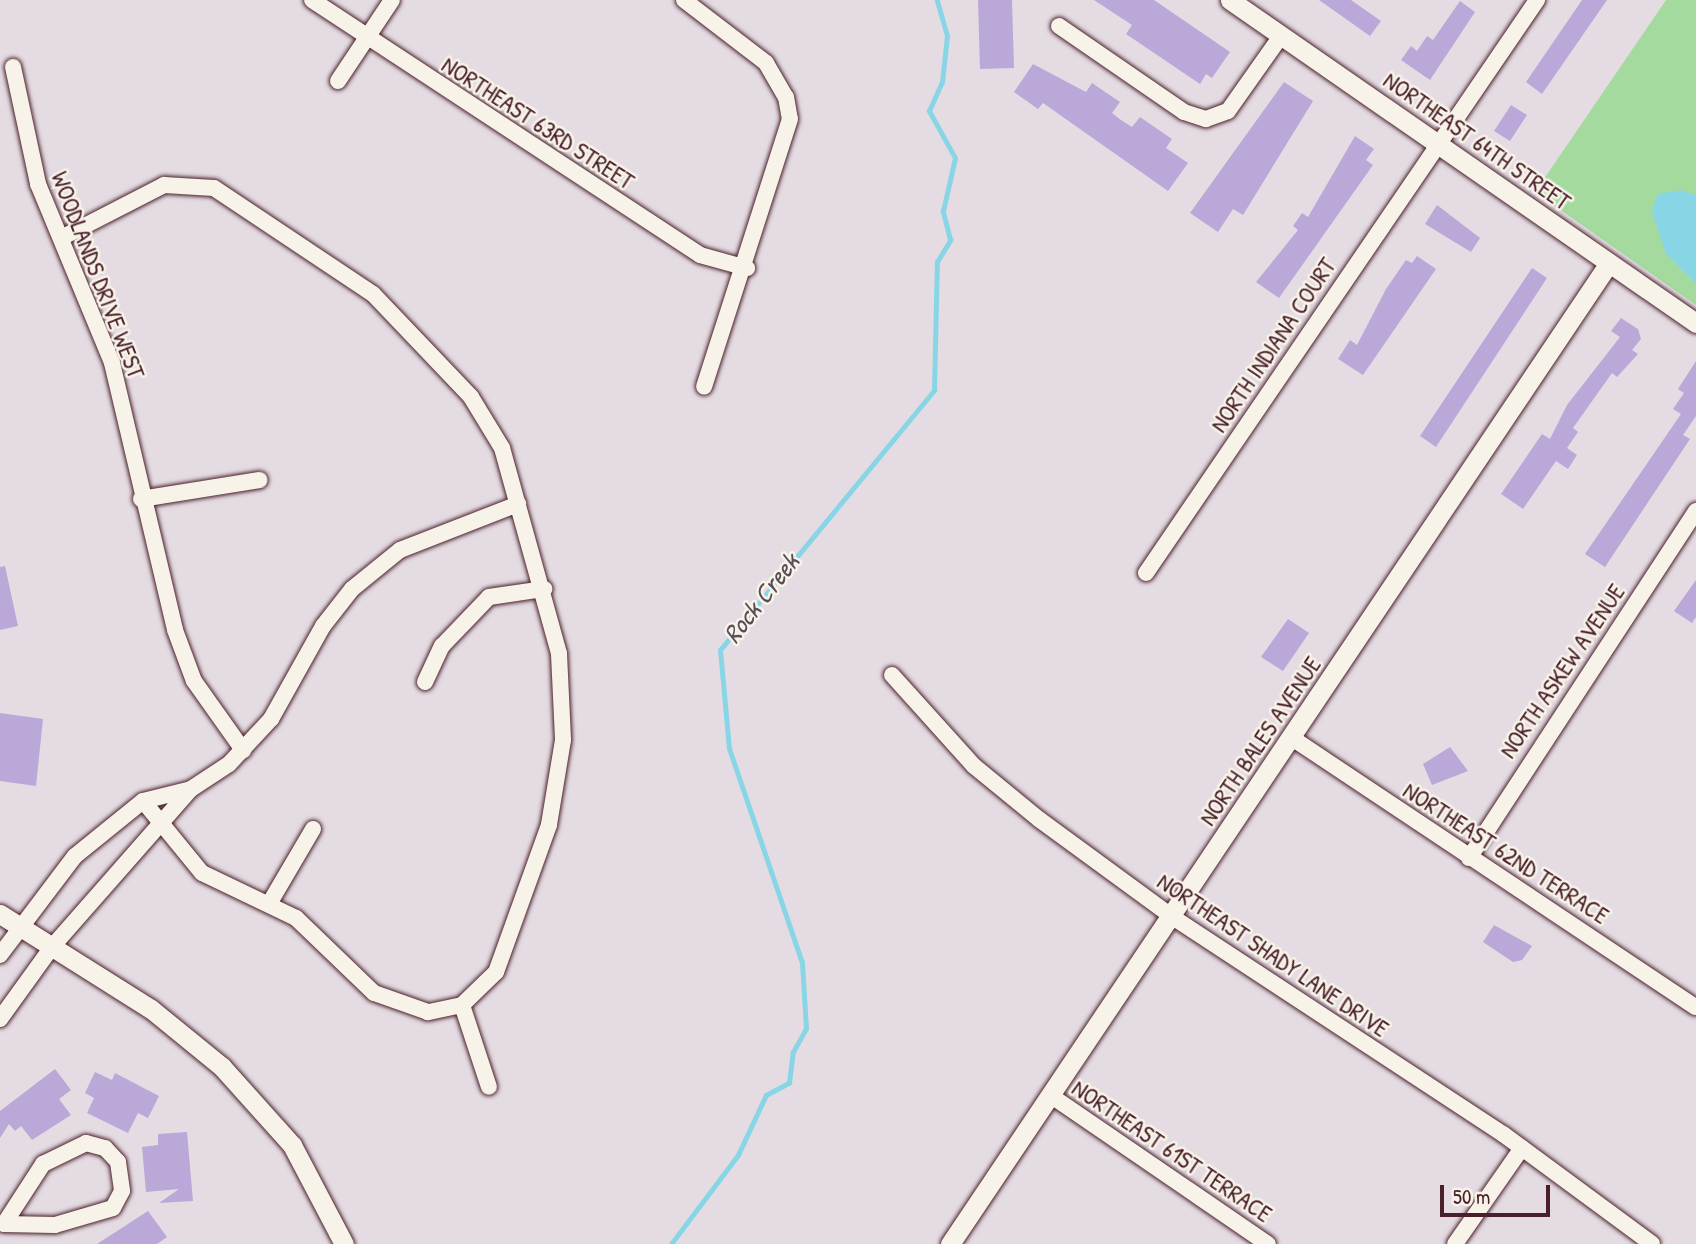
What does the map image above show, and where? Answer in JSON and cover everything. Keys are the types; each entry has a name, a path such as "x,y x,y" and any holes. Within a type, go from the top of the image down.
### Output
{"street":[{"name":"NORTHEAST 63RD STREET","path":"312,0 700,255 747,268"},
{"path":"338,80 392,0"},
{"path":"684,0 766,63 786,97 790,130 747,268 704,387"},
{"name":"NORTHEAST 64TH STREET","path":"1230,0 1696,323"},
{"name":"NORTH INDIANA COURT","path":"1146,573 1537,0"},
{"path":"1059,26 1184,112 1206,119 1228,111 1281,36"},
{"name":"WOODLANDS DRIVE WEST","path":"13,67 26,144 112,363 141,499 194,681 243,750"},
{"path":"63,237 164,185 214,188 373,294 404,323 471,397 502,448 544,589 563,696 558,782 516,926 491,980 462,1006 428,1012 391,1002 296,918 202,873 143,802"},
{"name":"NORTH BALES AVENUE","path":"950,1244 1609,263"},
{"path":"141,499 259,480"},
{"path":"0,1019 52,947 163,826 191,789 243,750 281,707 336,608 370,572 400,550 519,504"},
{"name":"NORTH ASKEW AVENUE","path":"1469,858 1696,511"},
{"path":"425,682 442,646 489,597 544,589"},
{"name":"NORTHEAST SHADY LANE DRIVE","path":"892,675 1011,798 1171,916 1522,1148 1652,1244"},
{"name":"NORTHEAST 62ND TERRACE","path":"1292,738 1696,1007"},
{"path":"0,955 19,926 75,856 143,802 191,789"},
{"path":"270,904 313,829"},
{"path":"0,914 151,1009 247,1092 292,1145 344,1244"},
{"path":"462,1006 489,1087"},
{"name":"NORTHEAST 61ST TERRACE","path":"1050,1095 1268,1244"},
{"path":"86,1143 105,1148 118,1162 122,1191 105,1214 55,1225 2,1224 51,1158 86,1143"},
{"path":"1455,1244 1522,1148"}],"green space":[{"path":"1666,0 1696,0 1696,305 1535,192"}],"water":[{"path":"1681,190 1696,195 1696,284 1666,254 1652,212 1658,194"}],"building":[{"path":"978,0 1012,0 1014,68 980,69"},
{"path":"1094,0 1154,0 1230,52 1212,78 1206,74 1200,84 1126,34 1132,25"},
{"path":"1319,0 1351,0 1381,21 1370,36"},
{"path":"1582,0 1607,0 1542,94 1526,82"},
{"path":"1460,1 1475,12 1430,80 1401,60 1411,46 1417,51 1427,36 1433,40"},
{"path":"1033,64 1086,92 1092,83 1120,102 1112,113 1121,120 1132,127 1140,117 1172,139 1166,148 1188,163 1168,191 1043,103 1038,109 1014,92"},
{"path":"1284,82 1313,101 1243,215 1233,209 1218,232 1190,213"},
{"path":"1511,105 1527,115 1510,141 1494,131"},
{"path":"1355,136 1374,149 1366,160 1373,165 1279,298 1256,282 1298,230 1293,226 1302,213 1308,217"},
{"path":"1437,205 1480,238 1471,252 1425,224"},
{"path":"1417,256 1436,269 1363,375 1338,359 1350,340 1357,345 1386,289 1406,260 1412,263"},
{"path":"1532,268 1547,278 1436,447 1420,436"},
{"path":"1621,318 1638,329 1641,339 1632,350 1638,354 1617,377 1612,373 1573,428 1578,432 1567,448 1577,455 1568,469 1556,461 1523,509 1501,494 1542,434 1550,439 1567,405 1620,337 1611,331"},
{"path":"1696,361 1696,416 1683,435 1690,439 1605,567 1585,554 1681,414 1673,409 1684,393 1678,389"},
{"path":"5,566 18,626 0,630 0,567"},
{"path":"1696,580 1696,617 1692,623 1674,611"},
{"path":"1288,619 1309,633 1283,671 1261,657"},
{"path":"0,713 43,719 36,786 0,781"},
{"path":"1450,747 1468,771 1432,785 1423,764"},
{"path":"1494,925 1532,946 1522,960 1513,962 1483,942"},
{"path":"55,1069 71,1090 59,1099 71,1115 32,1140 21,1126 15,1131 9,1124 0,1138 0,1111"},
{"path":"95,1072 112,1080 115,1073 159,1096 148,1118 138,1113 128,1133 87,1113 94,1098 85,1093"},
{"path":"187,1132 193,1201 159,1203 179,1189 146,1192 142,1147 158,1145 158,1134"},
{"path":"148,1211 167,1237 157,1244 97,1244"}],"waterway":[{"name":"Rock Creek","path":"671,1244 738,1155 766,1095 789,1083 793,1052 806,1029 802,963 729,749 720,650 934,390 937,262 950,240 943,211 955,158 929,111 942,82 947,36 937,0"}]}
